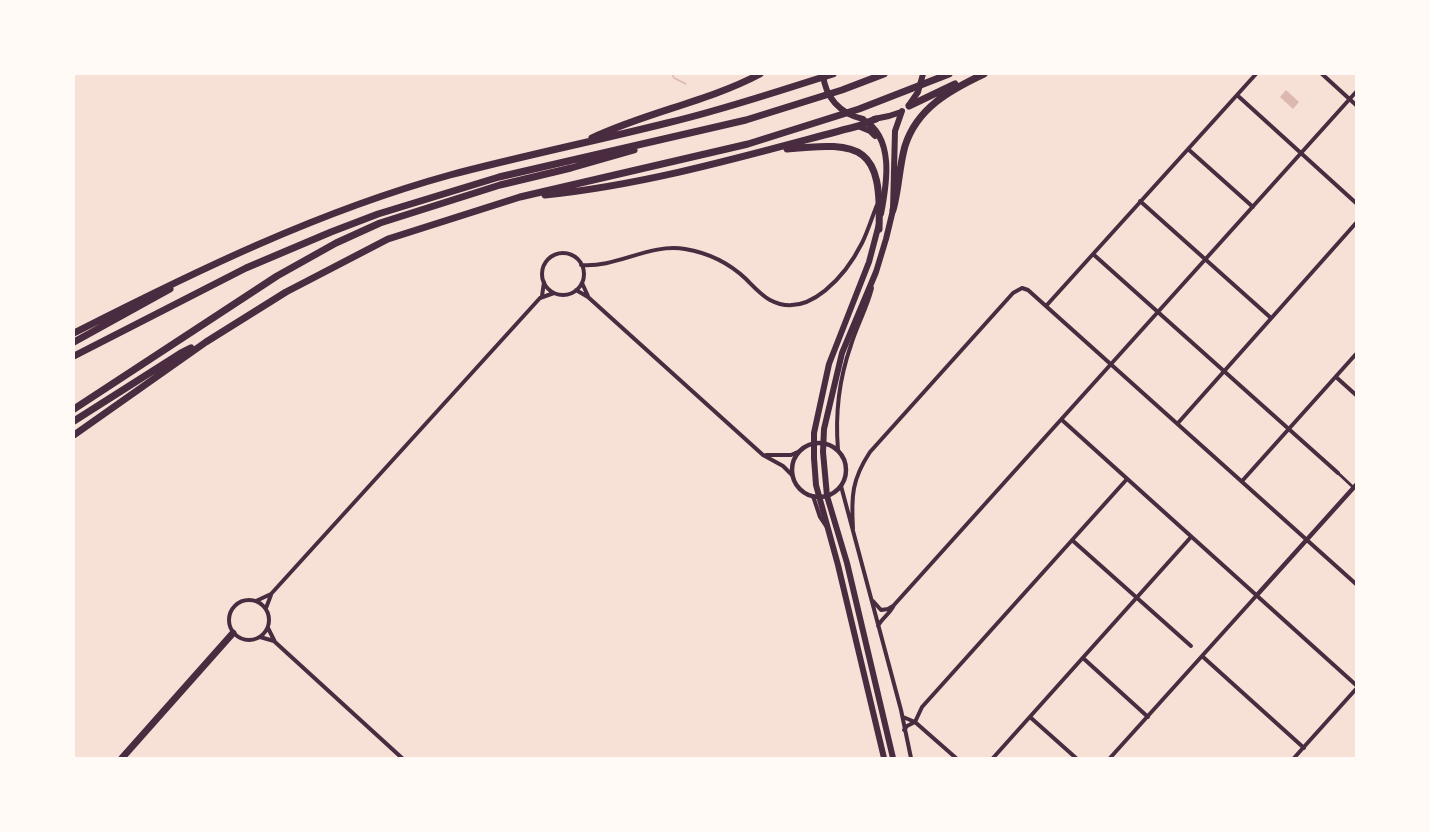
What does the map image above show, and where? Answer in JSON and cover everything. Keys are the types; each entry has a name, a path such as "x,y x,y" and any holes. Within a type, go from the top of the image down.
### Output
{"highway":[{"path":"580,143 609,129 700,100 760,74"},
{"path":"74,333 152,293 325,218 373,201 449,176 668,123 833,74"},
{"path":"74,356 256,264 378,214 499,177 746,120 884,74"},
{"path":"74,435 206,342 304,282 388,239 520,197 748,144 859,109 949,74"},
{"path":"909,106 984,74"},
{"path":"892,210 905,147 911,130 931,105 960,85 984,74"},
{"path":"520,197 576,192 718,164 866,122"},
{"path":"74,407 277,276 336,243 380,223 500,185 571,168 679,136"},
{"path":"766,151 826,145 843,146 856,150 866,157 877,180 880,199 879,228"},
{"path":"74,342 155,299 193,275"},
{"path":"74,421 182,352 206,342"},
{"path":"122,759 233,633"}],"main road":[{"path":"823,74 826,88 837,106 866,122 878,133 884,151 885,188 879,228 869,262 829,364 816,425 815,443 816,482 885,759"},
{"path":"866,122 902,111 909,106 921,86 923,74"},
{"path":"893,759 847,563 820,496 823,443 829,404 842,354 876,272 886,239 892,210 896,131 902,111"},
{"path":"866,122 884,151"}],"street":[{"path":"1046,306 1256,74"},
{"path":"1322,74 1356,105"},
{"path":"870,594 880,609 888,609 894,605 1356,92"},
{"path":"1237,95 1356,203"},
{"path":"1188,149 1253,207"},
{"path":"581,265 598,264 652,249 681,248 699,251 717,258 772,301 784,304 807,302 818,296 835,281 854,257 866,235 880,199"},
{"path":"1140,201 1271,318"},
{"path":"1178,423 1356,223"},
{"path":"1094,254 1356,488 1110,759"},
{"path":"271,594 256,601 243,600 232,608 229,621 233,633 249,640 260,637 268,628 270,621 266,608 271,594 542,296 554,293 565,295 576,291 582,283 584,271 573,256 554,255 545,264 542,276 544,282 554,293"},
{"path":"837,450 837,412 844,368 857,327 868,304 876,272"},
{"path":"542,296 544,282"},
{"path":"582,283 588,297"},
{"path":"853,529 852,503 856,476 870,452 1015,291 1022,288 1028,290 1243,480 1356,584"},
{"path":"576,291 588,297 763,455 783,466 793,476 801,490 820,496 841,486 844,480 846,467 842,455 823,443 815,443 791,454 763,455"},
{"path":"1243,480 1356,354"},
{"path":"1336,377 1356,395"},
{"path":"1062,420 1356,687 1294,759"},
{"path":"793,476 794,462 800,451"},
{"path":"904,730 915,722 922,707 1127,479"},
{"path":"841,486 903,717 910,759"},
{"path":"993,759 1191,537"},
{"path":"1072,540 1191,646"},
{"path":"256,601 266,608"},
{"path":"878,626 880,621 891,612 894,605"},
{"path":"268,628 275,642 402,759"},
{"path":"260,637 275,642"},
{"path":"1202,656 1304,748"},
{"path":"1083,658 1148,717"},
{"path":"903,717 915,722 957,759"},
{"path":"1030,717 1076,759"}],"shaded area":[{"path":"1286,90 1299,102 1293,109 1280,97"}],"waterway":[{"path":"672,74 674,78 686,84"}]}
